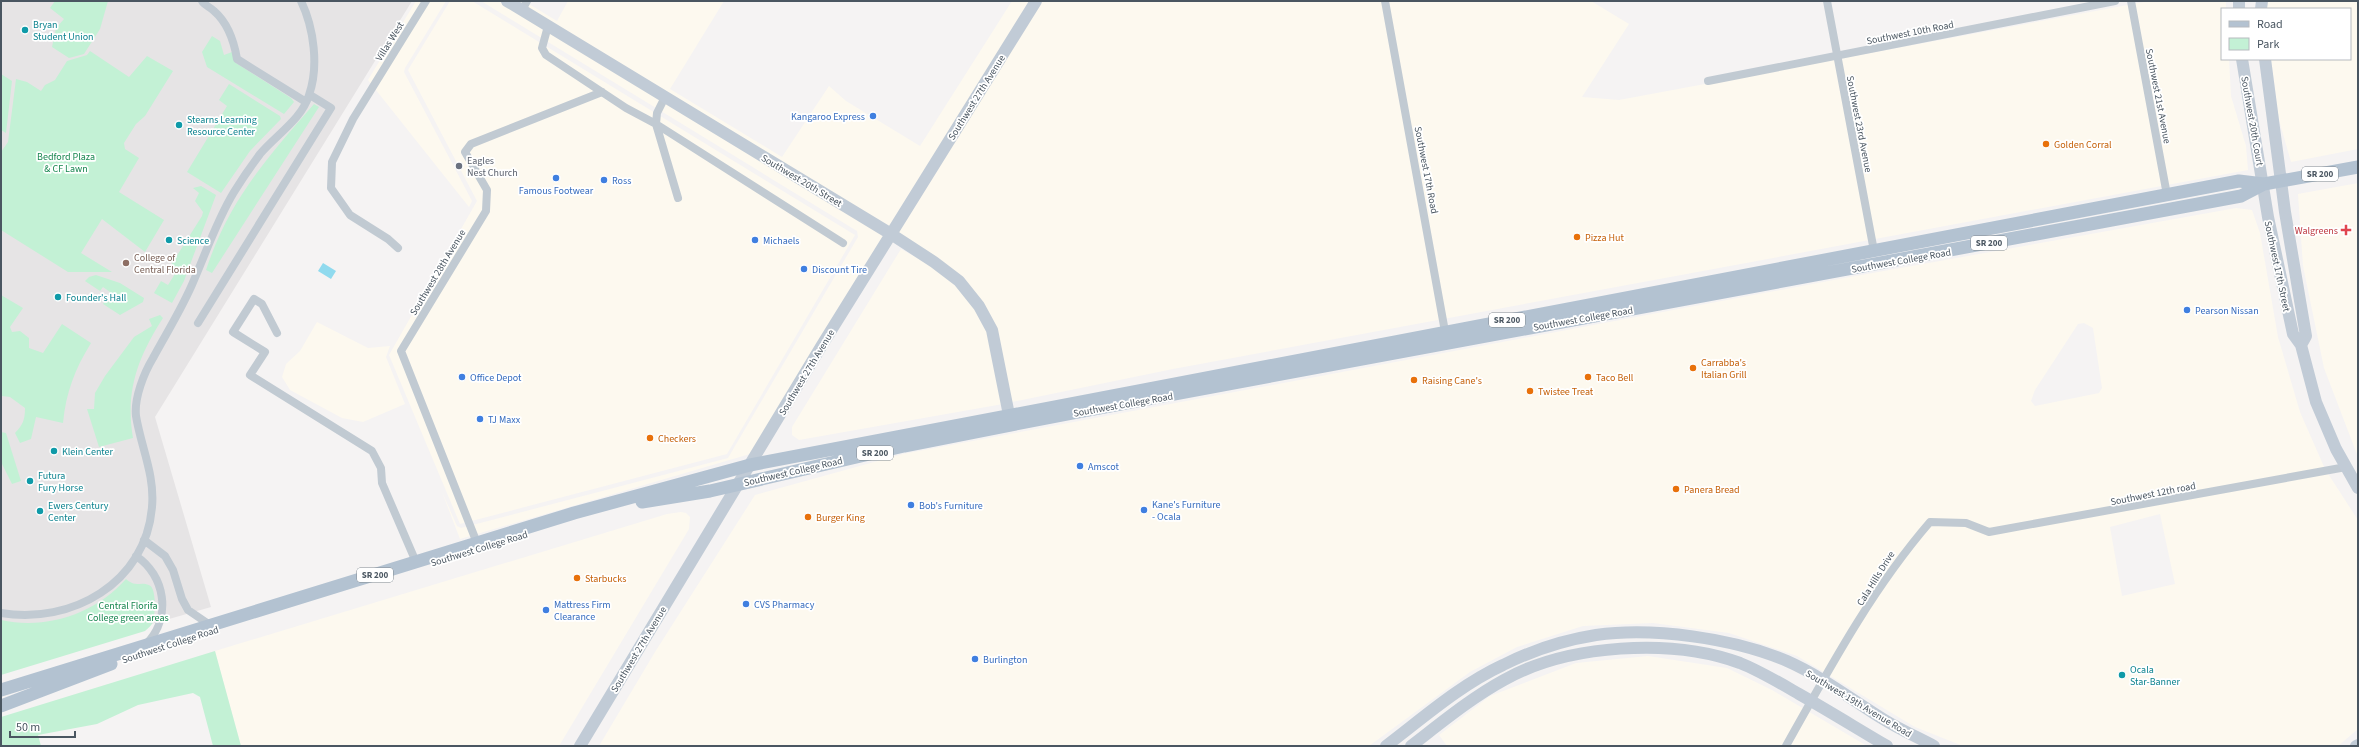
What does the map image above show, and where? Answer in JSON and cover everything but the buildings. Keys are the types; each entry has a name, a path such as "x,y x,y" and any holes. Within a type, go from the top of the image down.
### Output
{"main road":[{"name":"Southwest 20th Street","path":"507,1 524,5 548,26 891,234 934,262 959,281 979,306 992,330 1010,420"},
{"name":"Southwest 27th Avenue","path":"580,746 891,234 1036,1"},
{"name":"Southwest 20th Court","path":"2242,60 2264,184"},
{"name":"Southwest 20th Court","path":"2265,60 2282,181"},
{"name":"Southwest College Road","path":"1446,338 1874,251 2239,181 2264,184 2358,167"},
{"name":"Southwest 17th Street","path":"2282,181 2306,336 2301,345"},
{"name":"Southwest College Road","path":"1,690 574,513 750,465 1010,420 1446,338 2241,196 2264,184"},
{"name":"Southwest 17th Street","path":"2264,184 2268,217 2283,293 2293,334 2301,345 2316,402 2346,467 2358,488"},
{"name":"Southwest College Road","path":"1,706 146,651 613,507 710,491 1010,420"},
{"name":"Southwest 19th Avenue Road","path":"1386,746 1464,688 1502,665 1545,648 1596,635 1668,633 1716,641 1749,649 1786,661 1823,680 1884,720 1934,746"},
{"path":"1410,746 1456,711 1506,679 1562,658 1624,648 1678,650 1710,655 1740,663 1811,701 1887,746"}],"street":[{"path":"198,324 331,108 308,98 237,59 234,42 229,32 214,10 202,1"},
{"path":"1,613 18,616 42,615 79,605 98,596 120,577 136,556 144,540 152,508 152,483 136,415 138,398 147,367 186,299 218,221 253,164 299,114 308,98 313,68 313,46 308,17 301,1"},
{"name":"Villas West","path":"398,248 388,239 350,215 331,188 332,162 338,146 426,1"},
{"name":"Southwest 17th Road","path":"1385,1 1446,338"},
{"name":"Southwest 23rd Avenue","path":"1827,1 1874,251"},
{"name":"Southwest 10th Road","path":"1708,81 1837,57 2115,1"},
{"name":"Southwest 21st Avenue","path":"2131,1 2167,195"},
{"path":"548,26 542,48 546,55 602,92 656,124 844,243"},
{"name":"Southwest 28th Avenue","path":"477,543 401,351 486,211 487,190 465,152 471,144 602,92"},
{"path":"665,97 657,113 656,124 678,198"},
{"path":"277,333 262,304 254,299 233,332 265,352 250,375 372,451 381,468 382,483 416,562"},
{"name":"Southwest 12th road","path":"1966,523 1989,532 2346,467"},
{"name":"Cala Hills Drive","path":"1823,680 1901,556 1930,522 1966,523"},
{"path":"144,540 164,556 173,570 182,599 188,610 210,625"},
{"path":"136,556 151,570 159,583 162,600 160,623 156,634 145,645"},
{"path":"1786,746 1823,680"}],"shaded area":[{"name":"College of Central Florida","path":"1,1 412,1 155,417 211,607 1,667"},
{"path":"416,1 446,1 404,72 472,201 469,207 368,80"},
{"path":"450,1 472,1 855,235 727,454 460,524 389,355 477,201 408,70"},
{"path":"481,1 498,1 885,236 750,454 460,539 442,492 457,526 461,528 728,458 858,237 857,231"},
{"path":"517,1 524,1 557,21 568,1 724,1 670,89 782,157 829,86 846,101 920,146 1012,1 1031,1 890,228"},
{"path":"1041,1 1591,1 1629,24 1582,97 1619,100 2149,1 2226,1 2226,8 2221,8 2221,60 2229,60 2231,96 2246,146 2248,170 1173,369 1012,402 982,302 898,232"},
{"path":"2267,1 2358,1 2358,149 2291,162 2279,120 2271,60 2351,60 2351,8 2266,8"},
{"path":"2358,183 2358,457 2324,368 2303,266 2298,194"},
{"path":"2236,208 2252,210 2260,233 2278,337 2300,412 2325,469 2358,520 2358,729 2338,746 1963,746 1915,727 1797,656 1729,633 1653,623 1583,626 1517,647 1470,672 1369,746 599,746 655,652 755,495 903,454 1839,279","holes":["2084,323 2093,328 2102,388 2099,393 2035,406 2031,401 2035,390 2078,324","2160,514 2175,584 2122,596 2110,527"]},
{"path":"901,249 931,266 955,285 975,309 988,332 1003,404 799,440 792,435 792,427"},
{"path":"317,322 368,348 390,346 386,357 405,404 363,422 342,418 290,390 282,377 286,364 300,351"},
{"path":"681,512 686,513 690,517 689,529 559,746 241,746 215,651 667,514"},
{"path":"1648,656 1727,668 1772,690 1867,746 1447,746 1439,735 1490,696 1576,663"}],"green space":[{"path":"55,1 108,1 100,29 84,54 69,58 52,47 56,28 64,19 50,8"},
{"path":"212,36 220,41 224,55 232,52 236,63 291,98 294,102 284,114 207,67 202,52"},
{"name":"Bedford Plaza & CF Lawn","path":"90,51 129,77 147,56 173,71 145,116 136,124 124,143 125,149 139,158 119,192 164,220 145,252 102,219 81,253 112,272 68,272 1,230 1,152 8,142 16,79 27,82 41,91 45,85 55,80 67,61 87,55"},
{"path":"1,74 12,81 6,133 1,130"},
{"path":"229,84 280,116 281,119 250,151 221,193 187,172 227,106 219,100"},
{"path":"314,104 319,107 212,273 206,270 215,245 226,222 251,181"},
{"path":"201,186 216,195 184,281 172,303 154,293 161,281 168,285 178,269 171,265 202,216 203,212 195,201 199,193 193,188"},
{"path":"96,275 120,283 144,298 143,302 120,315 103,304 110,292 103,287 100,291 85,281 89,277"},
{"path":"1,295 23,308 10,327 12,332 20,331 29,338 29,348 43,353 62,324 91,343 80,362 72,381 66,401 63,423 36,417 31,439 20,443 15,433 23,422 25,408 10,397 2,396 1,392"},
{"path":"160,315 163,318 154,332 140,361 132,390 131,421 133,438 99,447 87,409 94,409 95,393 105,376 134,337 152,326 149,319"},
{"path":"1,432 6,433 21,481 12,484 1,462"},
{"name":"Central Florifa College green areas","path":"126,579 135,584 146,584 152,587 155,602 154,619 145,631 1,675 1,620 18,623 35,623 52,621 69,616 100,602"},
{"path":"215,651 241,746 213,746 200,697 193,693 138,705 97,724 38,735 41,746 1,746 1,717"}],"water":[{"path":"323,263 336,271 331,279 318,271"}],"place":[{"name":"Bryan Student Union","path":"25,30"},
{"name":"Kangaroo Express","path":"873,116"},
{"name":"Stearns Learning Resource Center","path":"179,125"},
{"name":"Golden Corral","path":"2046,144"},
{"name":"Eagles Nest Church","path":"459,166"},
{"name":"Famous Footwear","path":"556,178"},
{"name":"Ross","path":"604,180"},
{"name":"Walgreens","path":"2346,230"},
{"name":"Pizza Hut","path":"1577,237"},
{"name":"Science","path":"169,240"},
{"name":"Michaels","path":"755,240"},
{"name":"College of Central Florida","path":"126,263"},
{"name":"Discount Tire","path":"804,269"},
{"name":"Founder's Hall","path":"58,297"},
{"name":"Pearson Nissan","path":"2187,310"},
{"name":"Carrabba's Italian Grill","path":"1693,368"},
{"name":"Office Depot","path":"462,377"},
{"name":"Taco Bell","path":"1588,377"},
{"name":"Raising Cane's","path":"1414,380"},
{"name":"Twistee Treat","path":"1530,391"},
{"name":"TJ Maxx","path":"480,419"},
{"name":"Checkers","path":"650,438"},
{"name":"Klein Center","path":"54,451"},
{"name":"Amscot","path":"1080,466"},
{"name":"Futura Fury Horse","path":"30,481"},
{"name":"Panera Bread","path":"1676,489"},
{"name":"Bob's Furniture","path":"911,505"},
{"name":"Kane's Furniture - Ocala","path":"1144,510"},
{"name":"Ewers Century Center","path":"40,511"},
{"name":"Burger King","path":"808,517"},
{"name":"Starbucks","path":"577,578"},
{"name":"CVS Pharmacy","path":"746,604"},
{"name":"Mattress Firm Clearance","path":"546,610"},
{"name":"Burlington","path":"975,659"},
{"name":"Ocala Star-Banner","path":"2122,675"}]}
